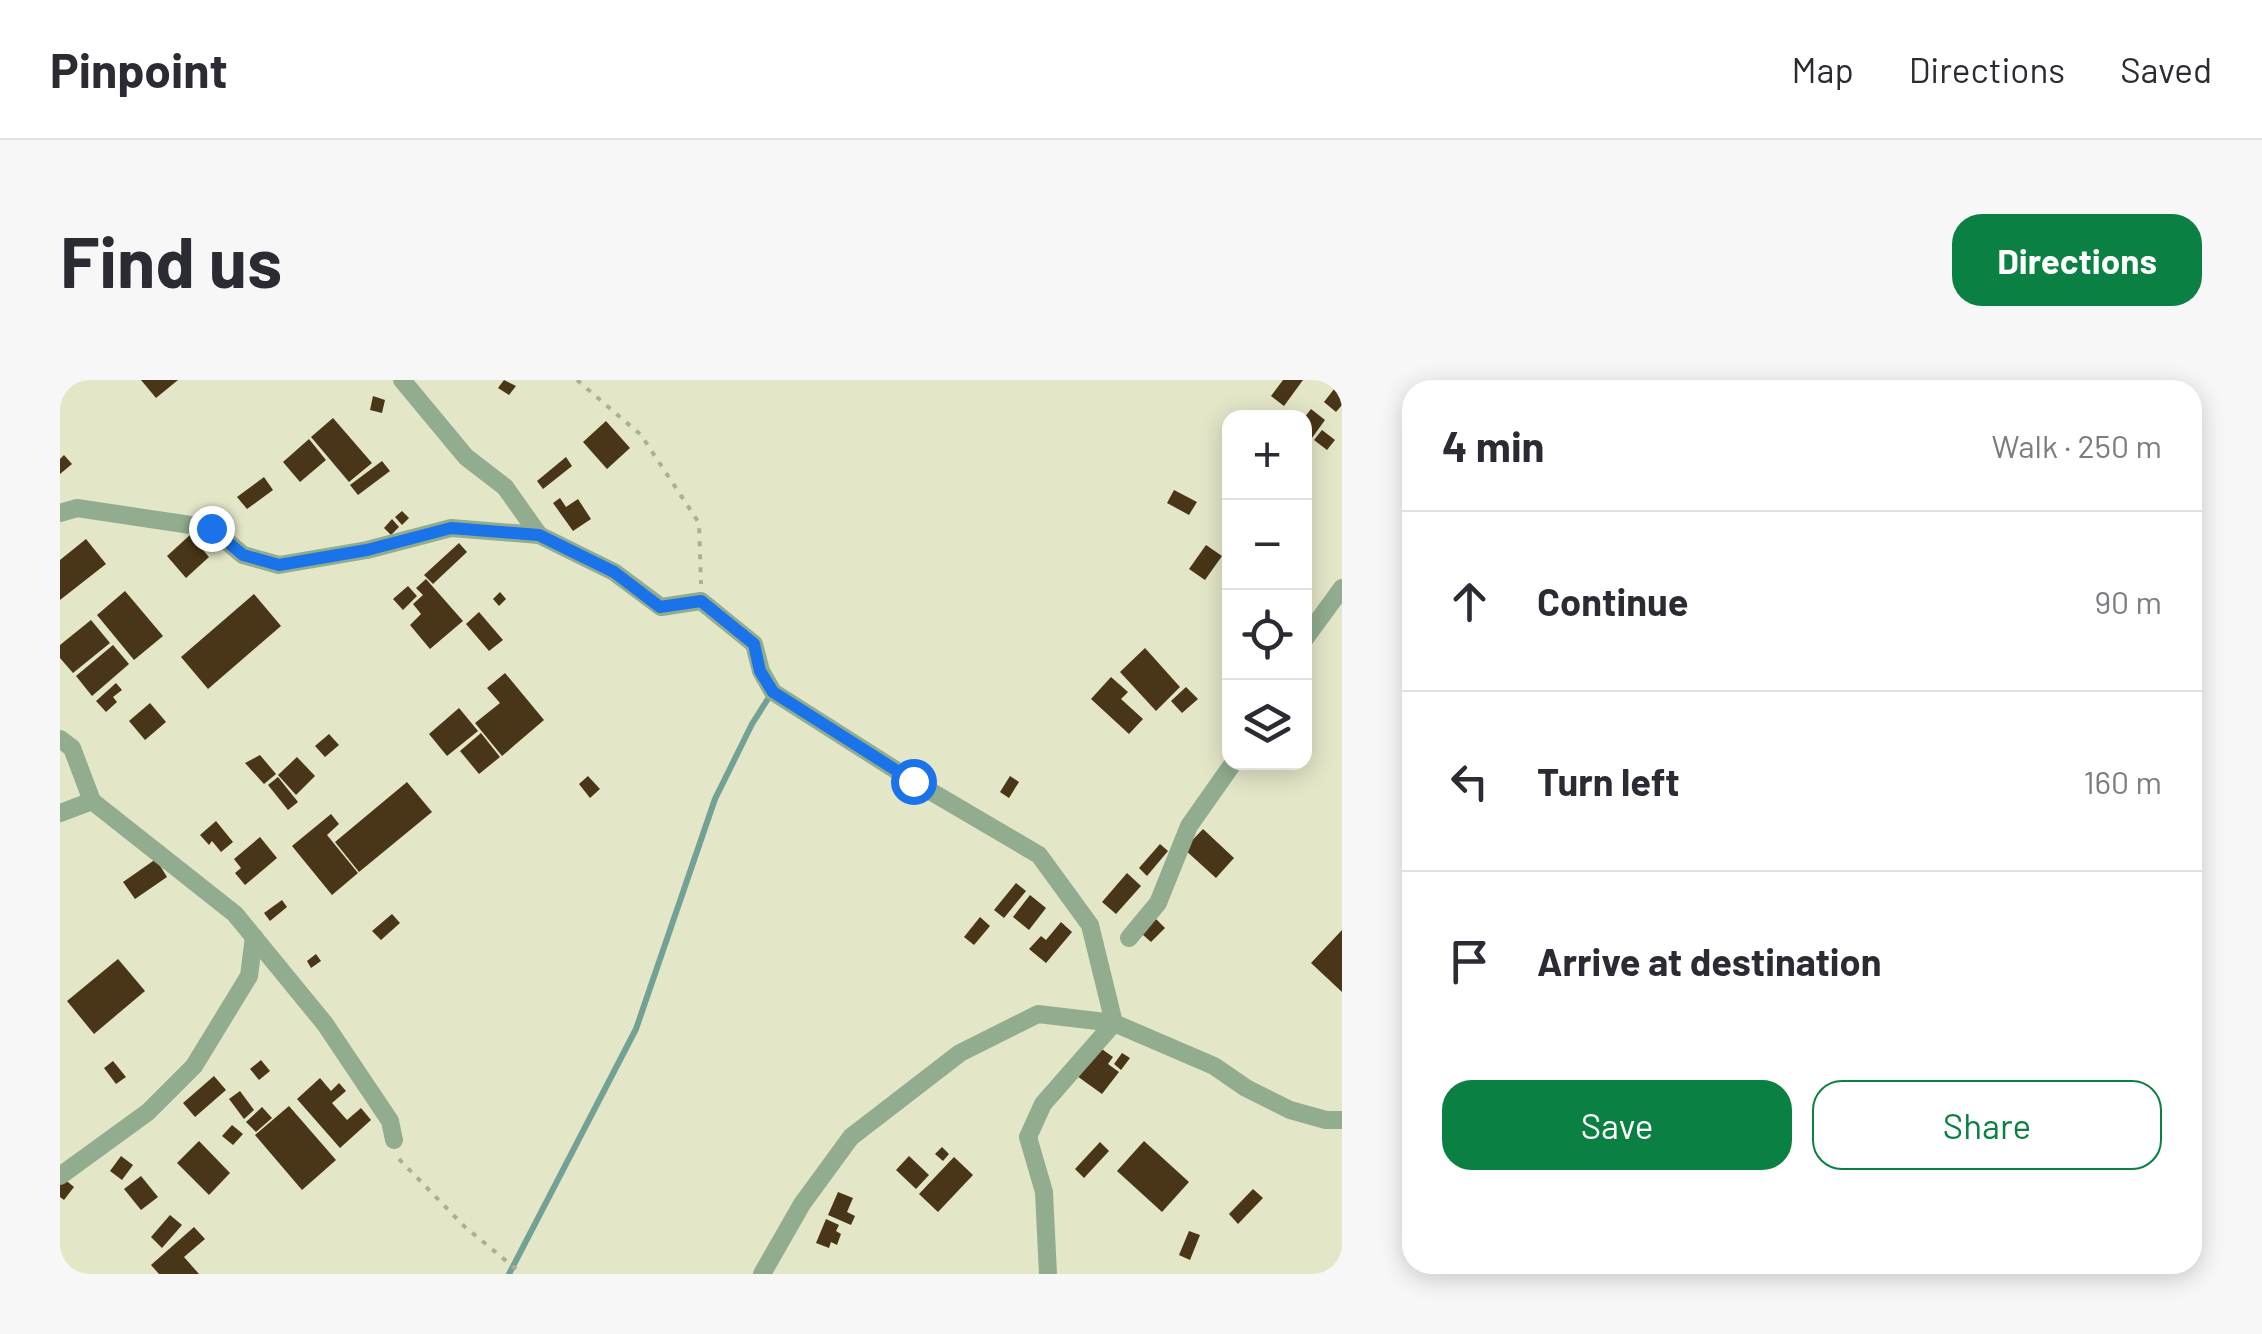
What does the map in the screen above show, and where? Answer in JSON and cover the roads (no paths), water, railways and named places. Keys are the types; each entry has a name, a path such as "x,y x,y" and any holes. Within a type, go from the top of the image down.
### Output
{"street":[{"path":"402,380 466,458 505,487 539,535"},
{"path":"60,513 77,508 211,528 243,555 279,565 367,550 451,528 539,535 614,572 660,607 701,601 754,644 760,671 773,692 1038,855 1090,926 1114,1024"},
{"path":"1312,629 1342,588"},
{"path":"60,739 72,748 92,801 235,914 325,1024 390,1121 394,1140"},
{"path":"1129,938 1158,903 1189,826 1228,770"},
{"path":"60,813 92,801"},
{"path":"60,1176 148,1112 194,1066 248,976 254,937"},
{"path":"766,1272 802,1204 850,1137 960,1053 1038,1014 1114,1024 1214,1066 1246,1088 1290,1110 1326,1120 1342,1120"},
{"path":"1048,1274 1044,1192 1028,1137 1043,1104 1114,1024"}],"waterway":[{"path":"509,1274 636,1029 715,799 771,694"}]}
